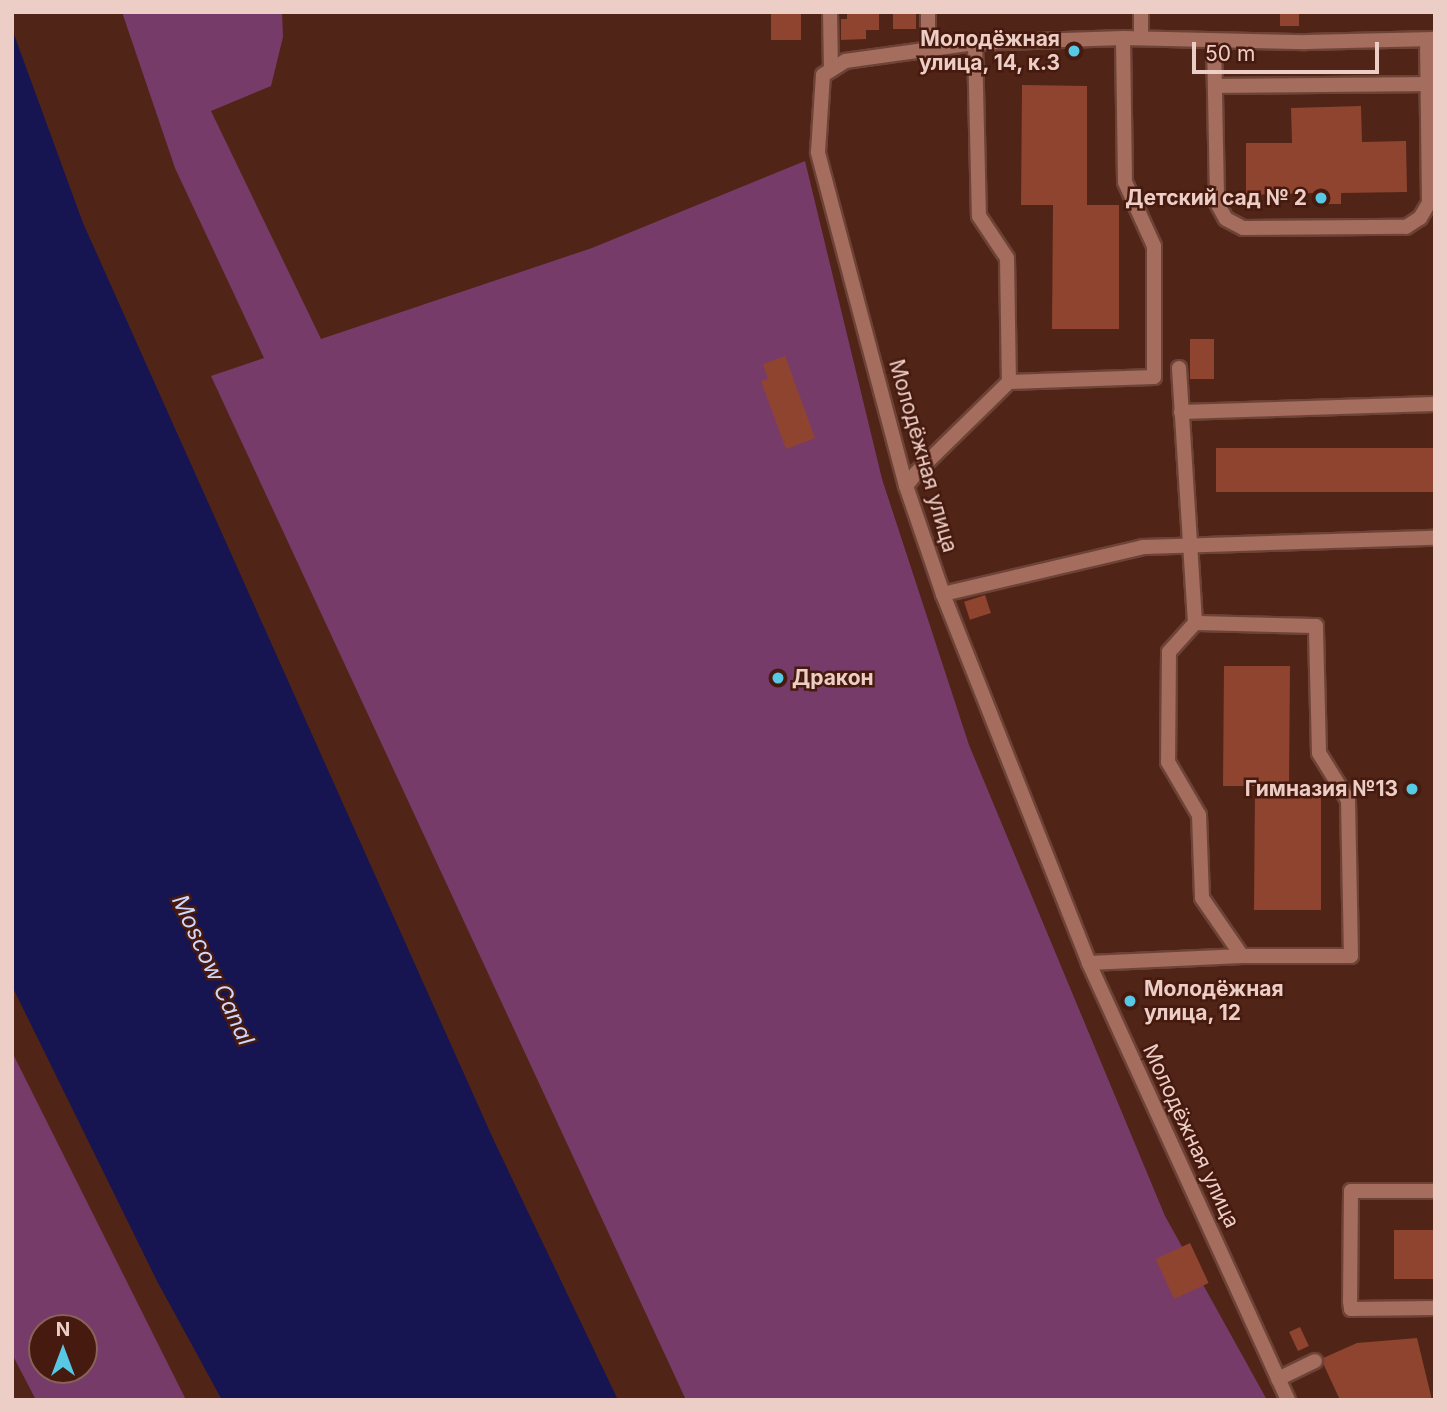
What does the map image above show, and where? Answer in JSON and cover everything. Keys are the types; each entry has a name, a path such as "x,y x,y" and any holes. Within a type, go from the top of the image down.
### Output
{"street":[{"path":"830,12 831,70"},
{"path":"928,12 928,49"},
{"path":"1141,12 1141,38"},
{"path":"831,70 845,61 975,43 1123,37 1214,41 1431,39 1428,84 1429,203 1420,218 1406,227 1243,228 1226,219 1217,204 1214,41"},
{"path":"906,486 1009,382 1154,377 1154,246 1125,182 1123,37"},
{"path":"975,43 979,216 1007,258 1009,382"},
{"name":"Молодёжная улица","path":"831,70 823,75 818,152 906,486 943,594 1089,963 1287,1400"},
{"path":"1216,86 1428,84"},
{"path":"1179,368 1195,623 1169,652 1168,762 1199,816 1202,898 1242,956"},
{"path":"1181,412 1435,404"},
{"path":"943,594 1143,547 1435,538"},
{"path":"1089,963 1242,956 1350,956 1348,800 1319,753 1317,626 1195,623"},
{"path":"1435,1191 1350,1191 1350,1309 1435,1308"},
{"path":"1278,1379 1315,1361"}],"shaded area":[{"path":"122,12 282,12 283,37 271,86 211,111 321,339 592,248 805,161 882,479 969,745 1165,1216 1267,1400 686,1400 211,376 264,358 175,168"},
{"path":"12,1052 186,1400 36,1400 12,1354"}],"water":[{"name":"Moscow Canal","path":"12,29 83,223 495,1143 618,1400 222,1400 157,1281 12,986"}],"building":[{"path":"771,12 801,12 801,40 771,40"},
{"path":"847,12 879,12 879,30 866,30 866,39 841,40 841,19 847,19"},
{"path":"893,12 916,12 916,29 893,29"},
{"path":"1280,12 1299,12 1299,26 1280,26"},
{"path":"1022,85 1087,86 1087,205 1119,205 1119,329 1052,329 1053,205 1021,205"},
{"path":"1361,106 1362,142 1406,141 1407,192 1341,193 1341,204 1315,204 1315,193 1246,195 1246,143 1292,143 1291,108"},
{"path":"1190,339 1214,339 1214,379 1190,379"},
{"path":"785,356 815,438 786,449 761,381 768,379 763,364"},
{"path":"1216,448 1435,448 1435,492 1216,492"},
{"path":"985,595 991,613 970,620 964,602"},
{"path":"1224,666 1290,666 1289,786 1321,786 1321,910 1254,910 1255,786 1223,786"},
{"path":"1394,1230 1435,1230 1435,1279 1394,1279"},
{"path":"1190,1243 1209,1283 1174,1299 1156,1259"},
{"path":"1300,1327 1309,1346 1298,1351 1289,1332"},
{"path":"1417,1338 1432,1400 1340,1400 1321,1359 1357,1343"}],"place":[{"name":"Молодёжная улица, 14, к.3","path":"1074,51"},
{"name":"Детский сад № 2","path":"1321,198"},
{"name":"Дракон","path":"778,678"},
{"name":"Гимназия №13","path":"1412,789"},
{"name":"Молодёжная улица, 12","path":"1130,1001"}]}
